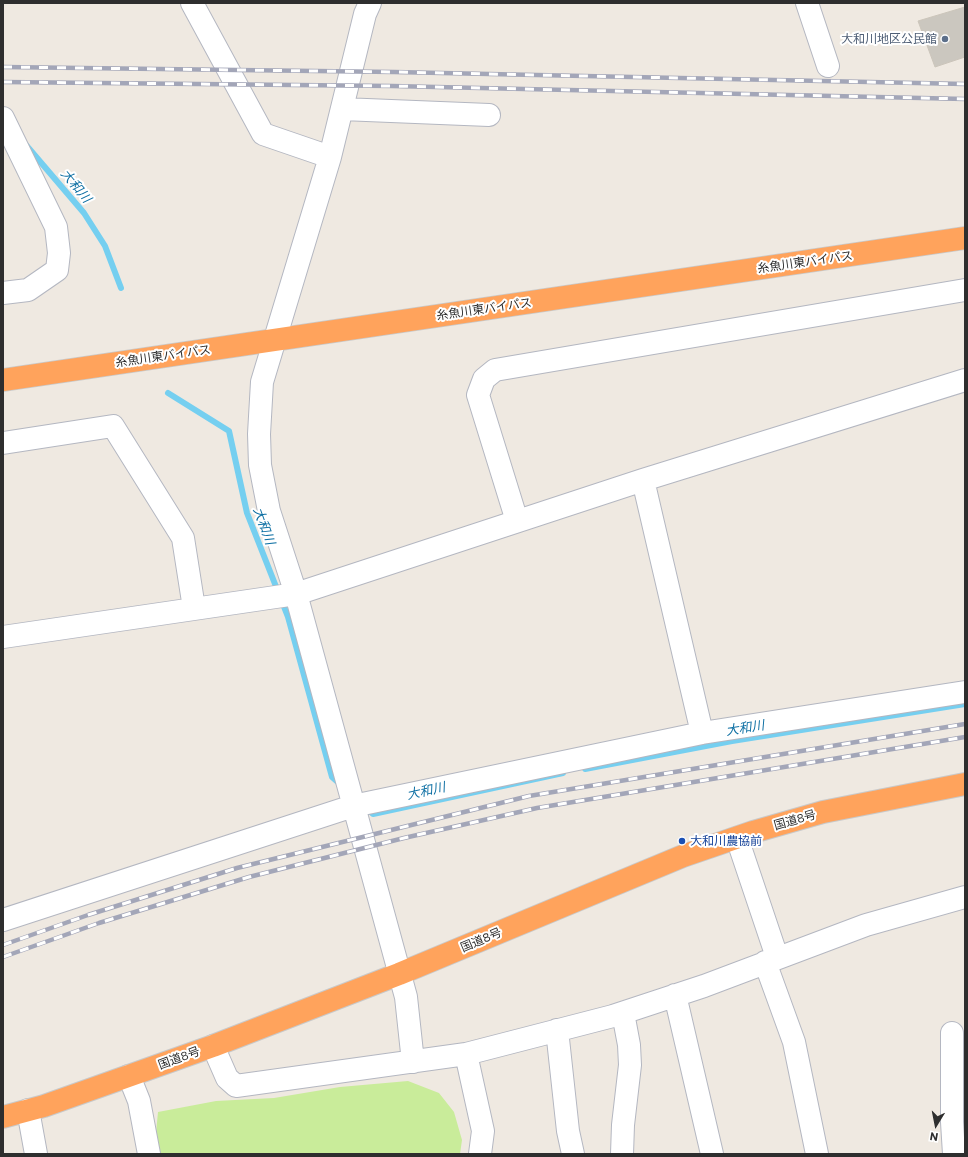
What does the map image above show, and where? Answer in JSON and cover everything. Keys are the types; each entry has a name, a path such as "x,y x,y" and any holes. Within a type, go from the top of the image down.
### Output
{"highway":[{"name":"糸魚川東バイパス","path":"3,380 965,238"},
{"name":"国道8号","path":"3,1117 129,1076 213,1046 399,974 683,856 823,812 965,784"}],"street":[{"path":"192,3 262,134 330,157"},
{"path":"370,3 365,14 330,157 262,382 258,434 260,465 269,511 296,594 406,997 413,1062"},
{"path":"807,3 828,66"},
{"path":"342,109 489,115"},
{"path":"3,118 56,227 59,253 57,270 28,290 3,293"},
{"path":"517,521 478,395 484,379 495,370 965,290"},
{"path":"3,637 296,594 644,480 965,380"},
{"path":"3,443 113,426 183,538 194,608"},
{"path":"644,480 702,733"},
{"path":"3,920 353,806 702,733 965,692"},
{"path":"737,838 794,1042 817,1154"},
{"path":"213,1046 226,1078 236,1086 466,1054 623,1013 866,925 965,897"},
{"path":"675,995 712,1154"},
{"path":"622,1154 623,1125 630,1065 629,1045 623,1013"},
{"path":"557,1030 568,1131 573,1154"},
{"path":"952,1033 952,1122 954,1154"},
{"path":"466,1054 483,1132 480,1154"},
{"path":"129,1076 139,1101 149,1154"},
{"path":"28,1110 36,1154"}],"green space":[{"path":"408,1081 439,1093 454,1112 462,1140 460,1154 157,1154 155,1143 158,1112 216,1101 274,1098 340,1087"}],"building":[{"name":"大和川地区公民館","path":"965,7 965,57 935,67 918,21"}],"waterway":[{"name":"大和川","path":"26,145 84,213 105,246 121,288"},
{"name":"大和川","path":"168,393 229,431 247,513 288,617 332,777 340,784"},
{"name":"大和川","path":"585,769 732,741 965,704"},
{"name":"大和川","path":"366,808 373,814 563,773"}],"railway":[{"path":"3,67 394,72 965,84"},
{"path":"3,82 392,86 965,99"},
{"path":"3,945 88,915 237,868 529,796 965,724"},
{"path":"3,957 99,923 249,877 404,838 537,808 965,737"}],"place":[{"name":"大和川地区公民館","path":"945,39"},
{"name":"大和川農協前","path":"682,841"}]}
